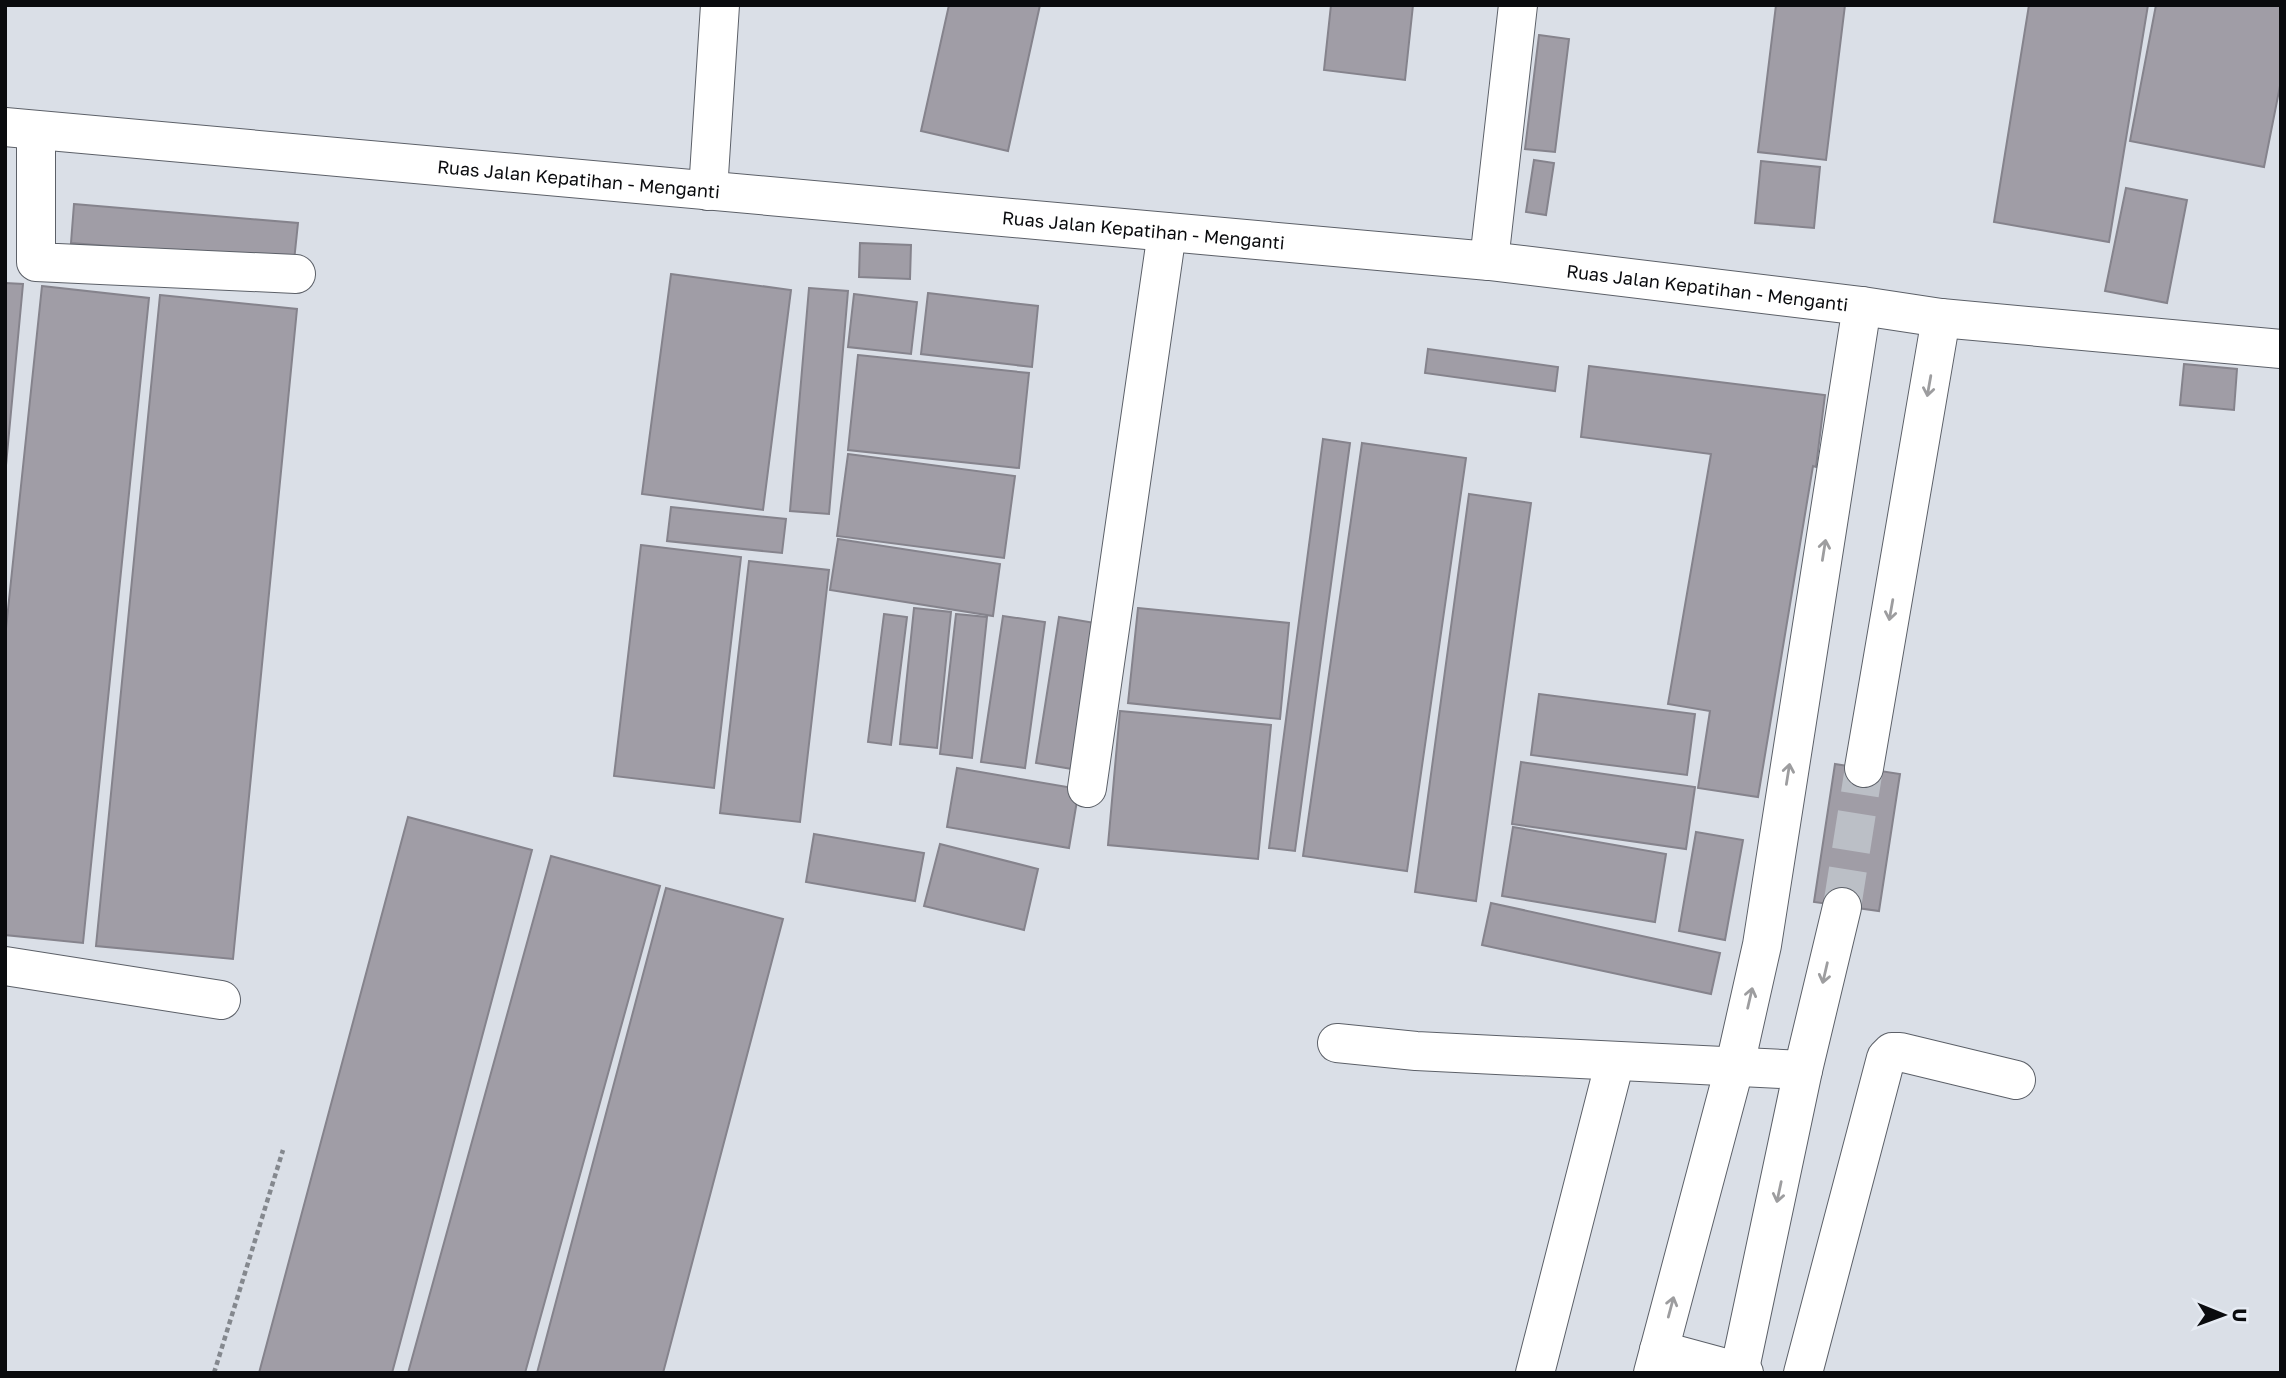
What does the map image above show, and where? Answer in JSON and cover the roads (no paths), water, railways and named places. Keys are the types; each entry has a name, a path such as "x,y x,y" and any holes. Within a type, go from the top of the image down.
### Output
{"main road":[{"path":"708,191 720,5"},
{"path":"1489,261 1518,5"},
{"path":"21,129 21,260 296,274"},
{"name":"Ruas Jalan Kepatihan - Menganti","path":"21,129 1489,261 1941,318 2281,349"},
{"path":"1087,788 1167,232"},
{"path":"1842,907 1804,1070 1741,1372 1656,1361 1735,1065 1762,944 1862,306"},
{"path":"1864,768 1941,318"},
{"path":"5,966 221,1000"},
{"path":"1337,1043 1416,1051 1804,1070"},
{"path":"1802,1373 1886,1058 1892,1052 1900,1052 2016,1080"},
{"path":"1535,1373 1615,1060"}],"tunnel":[{"path":"1842,907 1864,768"}]}
